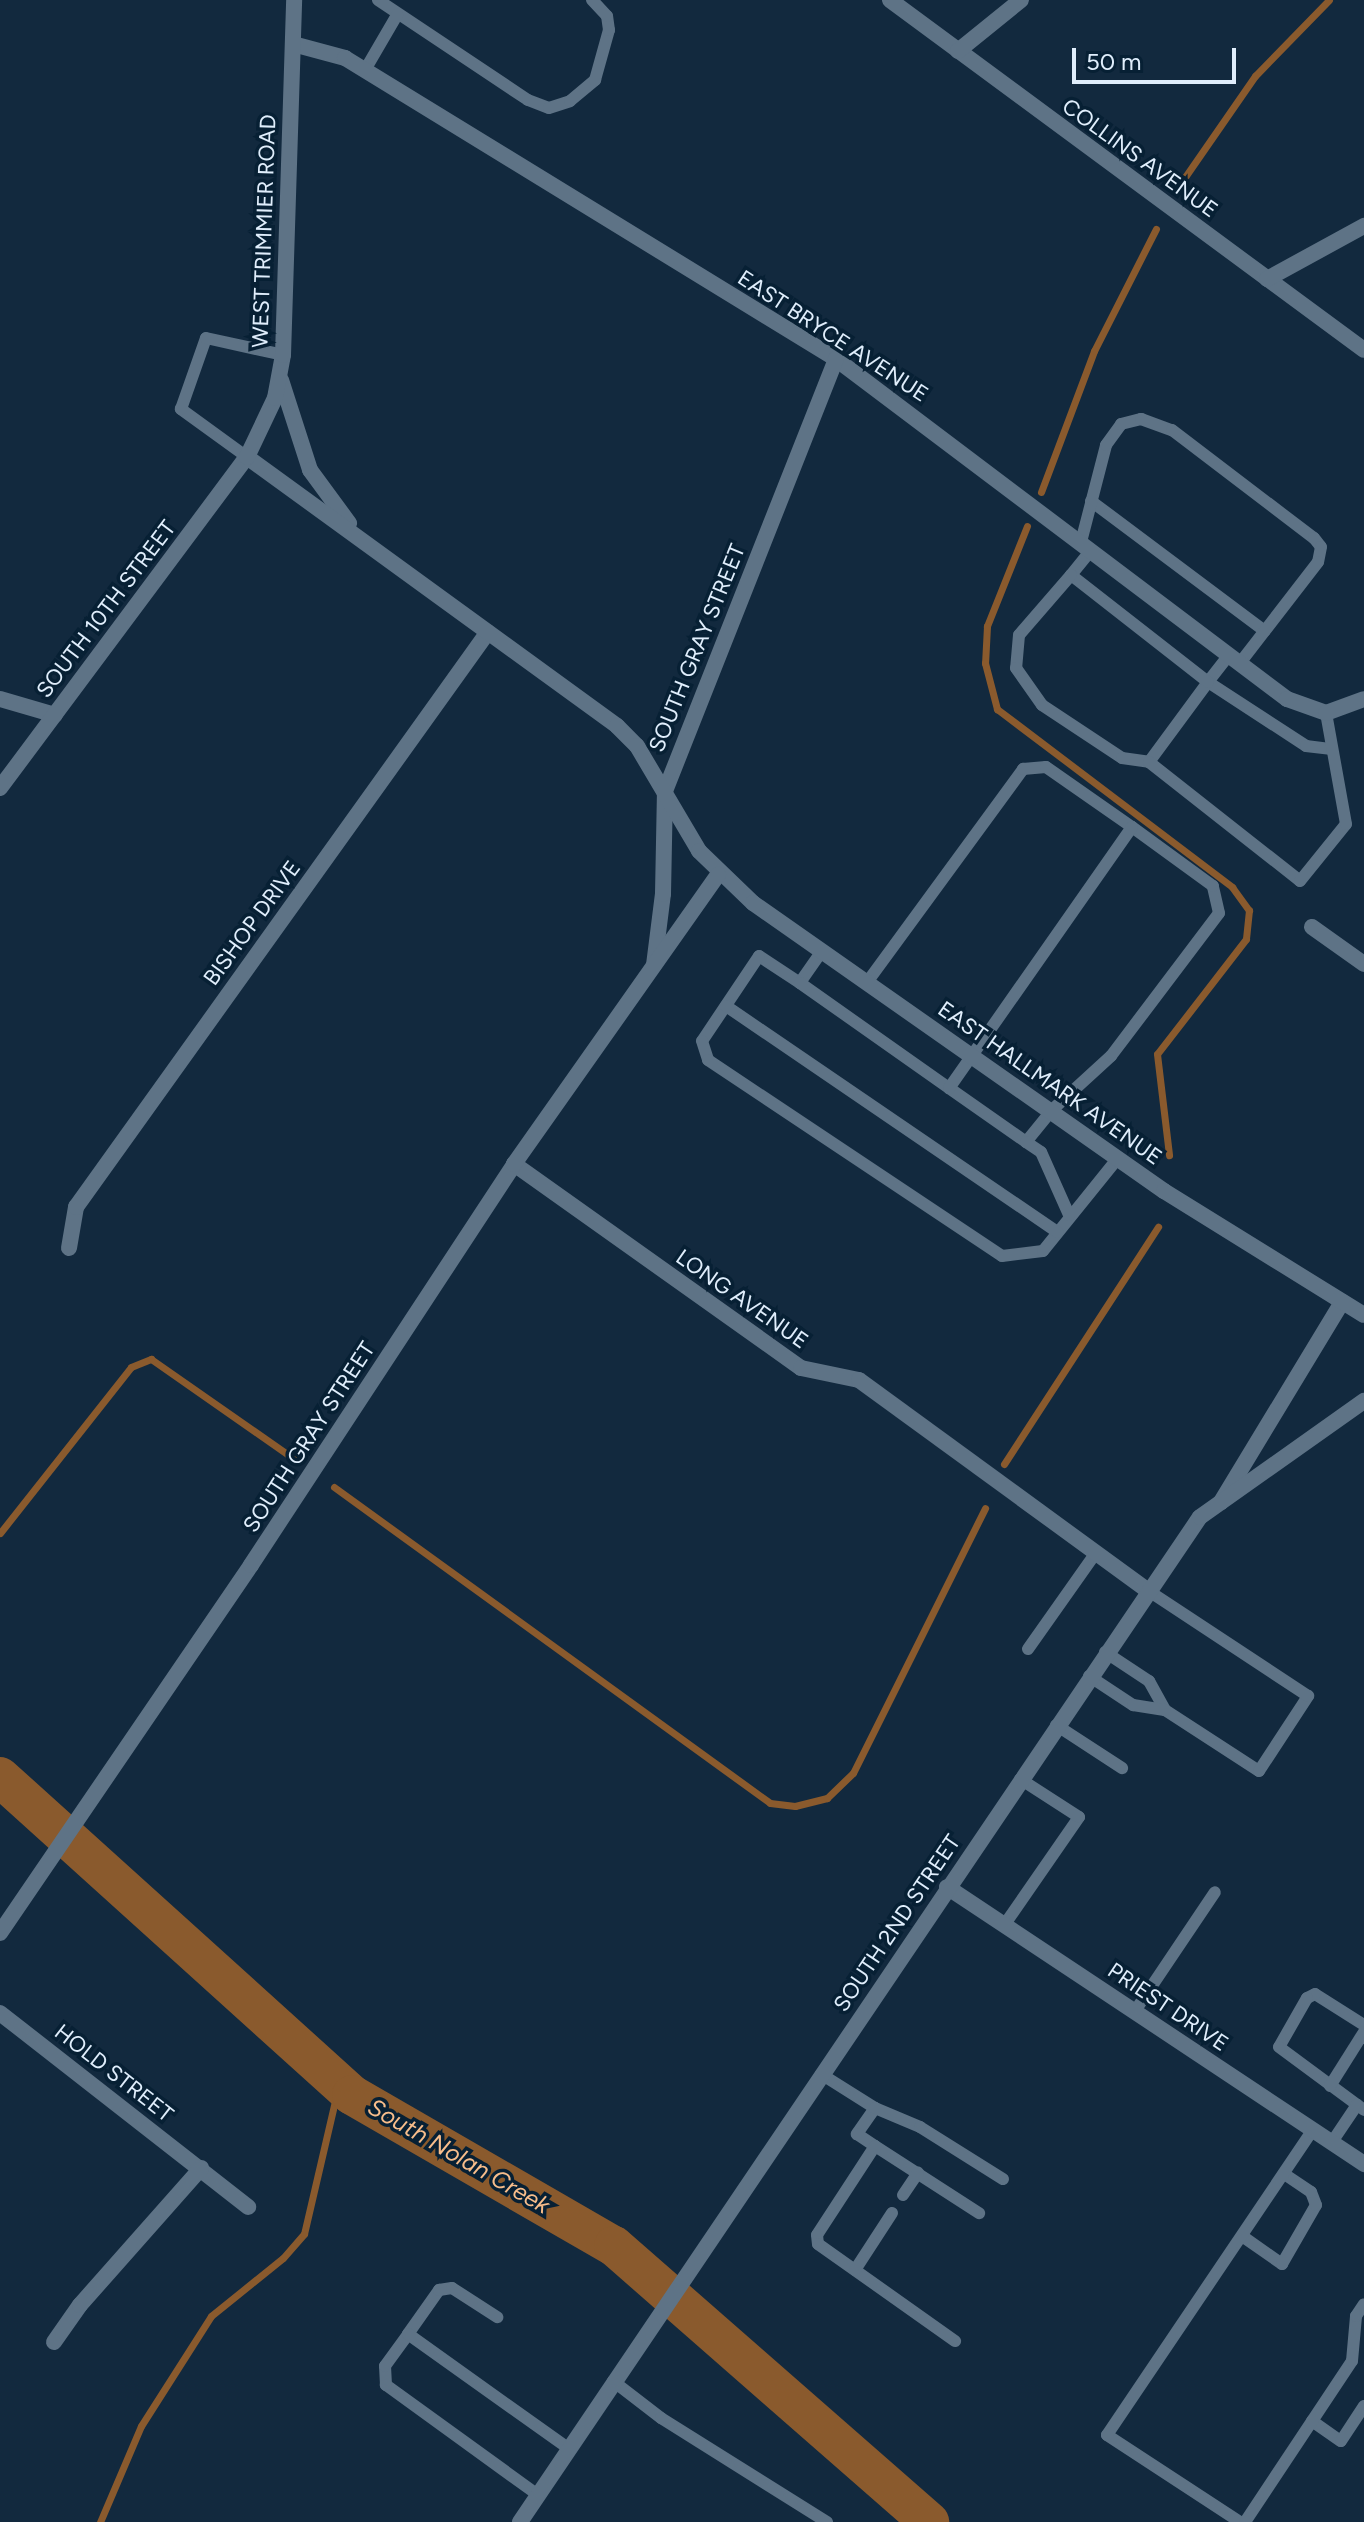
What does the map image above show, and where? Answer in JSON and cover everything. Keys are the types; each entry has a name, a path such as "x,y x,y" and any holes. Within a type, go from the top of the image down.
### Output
{"street":[{"name":"WEST TRIMMIER ROAD","path":"247,457 266,422 283,355 294,0"},
{"name":"COLLINS AVENUE","path":"890,0 1364,350"},
{"path":"958,51 1021,0"},
{"name":"EAST BRYCE AVENUE","path":"293,44 345,58 836,359 1287,699 1326,713"},
{"path":"1267,279 1364,226"},
{"name":"SOUTH GRAY STREET","path":"654,965 663,894 665,791 836,359"},
{"path":"280,376 310,470 366,543"},
{"path":"247,457 617,726 637,746 718,875"},
{"name":"SOUTH 10TH STREET","path":"0,788 247,457"},
{"name":"BISHOP DRIVE","path":"69,1248 76,1207 488,632"},
{"path":"0,699 55,715"},
{"path":"1326,713 1364,699"},
{"name":"SOUTH GRAY STREET","path":"3,1928 115,1765 514,1164 718,875"},
{"name":"EAST HALLMARK AVENUE","path":"718,875 1118,1158 1364,1315"},
{"path":"1312,927 1364,964"},
{"name":"LONG AVENUE","path":"514,1164 801,1368 859,1380 1147,1590"},
{"path":"1221,1502 1342,1302"},
{"name":"SOUTH 2ND STREET","path":"520,2522 1105,1652 1200,1517 1364,1401"},
{"name":"PRIEST DRIVE","path":"947,1887 1364,2164"},
{"name":"HOLD STREET","path":"0,2013 248,2207"},
{"path":"54,2342 80,2305 201,2168"}],"lane":[{"path":"378,0 528,100 549,108 570,101 595,80 609,30 607,16 592,0"},
{"path":"365,70 397,15"},
{"path":"247,457 181,409 206,338 283,355"},
{"path":"1149,762 1208,682 1265,631 1318,562 1320,544 1172,430 1141,419 1121,424 1100,461 1086,546 1071,575 1019,635 1016,668 1042,705 1122,758 1149,762 1300,881 1346,824 1326,713"},
{"path":"1091,501 1265,631"},
{"path":"1071,575 1208,682 1306,746 1332,749"},
{"path":"868,981 1023,769 1046,767 1213,886 1219,913 1111,1056 1052,1110 1026,1142"},
{"path":"949,1088 1132,827"},
{"path":"800,983 822,951"},
{"path":"1069,1215 1041,1152 759,956 702,1041 708,1060 1002,1256 1043,1251 1069,1215 1091,1198 1118,1158"},
{"path":"726,1006 1057,1232"},
{"path":"1028,1649 1095,1554"},
{"path":"1089,1676 1133,1705 1165,1710 1259,1771 1308,1696 1147,1590"},
{"path":"1105,1652 1149,1681 1165,1710"},
{"path":"1056,1725 1122,1768"},
{"path":"1005,1924 1079,1817 1020,1779"},
{"path":"1135,2011 1215,1892"},
{"path":"1332,2142 1360,2108 1281,2051 1280,2042 1307,1998 1315,1994 1364,2025"},
{"path":"1330,2086 1364,2032"},
{"path":"821,2074 875,2108 920,2127 1003,2179"},
{"path":"875,2108 857,2134 979,2213"},
{"path":"1313,2130 1107,2435 1243,2522 1352,2361 1356,2316 1364,2304"},
{"path":"875,2146 817,2235 818,2244 955,2341"},
{"path":"903,2195 918,2173"},
{"path":"1242,2236 1282,2264 1316,2205 1311,2192 1284,2174"},
{"path":"855,2270 892,2213"},
{"path":"497,2317 452,2288 439,2290 385,2366 386,2385 538,2495"},
{"path":"408,2334 569,2449"},
{"path":"613,2381 661,2418 827,2522"},
{"path":"1312,2421 1341,2441 1364,2406"}],"waterway":[{"path":"1176,190 1255,76 1329,0"},
{"path":"1041,492 1094,351 1156,229"},
{"path":"1027,526 987,626 985,663 997,709 1232,887 1249,910 1246,939 1157,1054 1169,1155"},
{"path":"1004,1464 1158,1227"},
{"path":"0,1533 131,1367 151,1359 296,1460"},
{"path":"334,1487 770,1803 795,1806 827,1798 853,1773 985,1508"},
{"name":"South Nolan Creek","path":"0,1777 352,2095 614,2246 929,2522"},
{"path":"100,2522 141,2426 211,2316 283,2258 304,2234 339,2083"}]}
